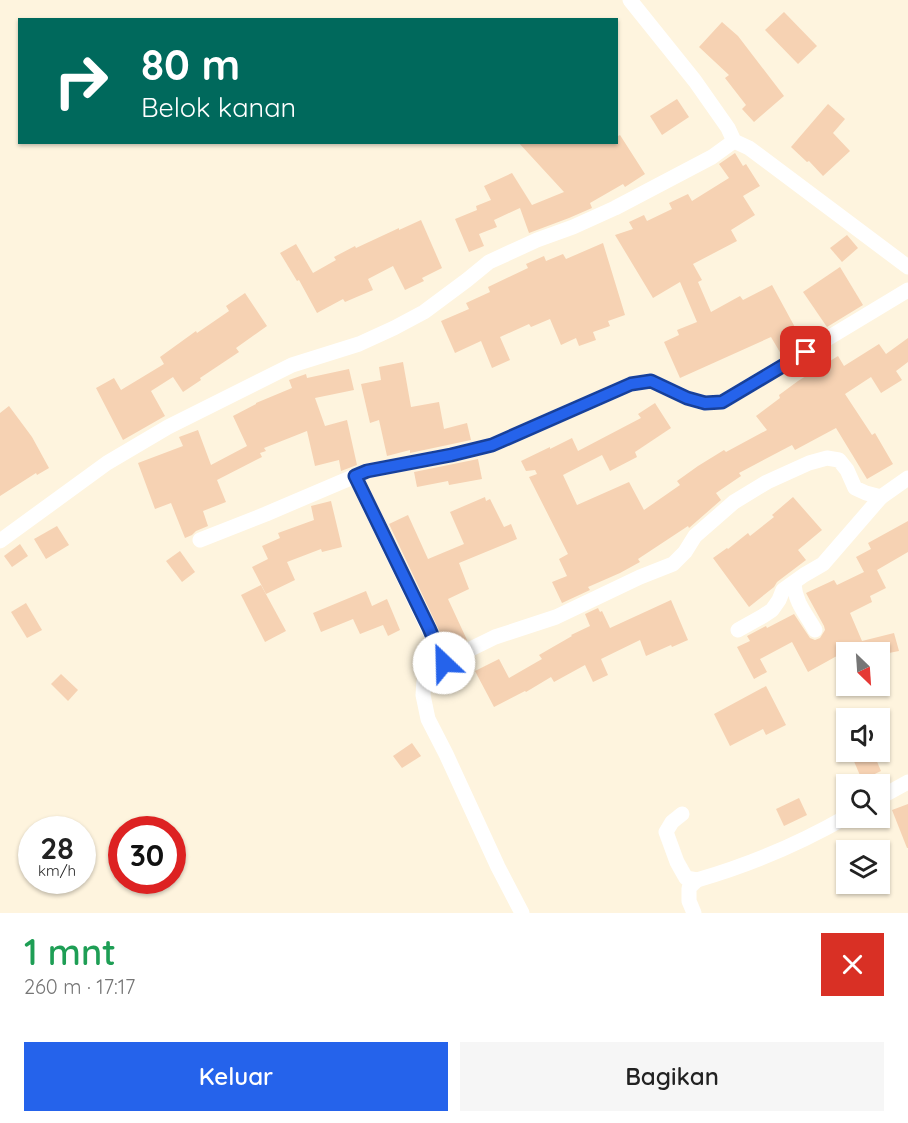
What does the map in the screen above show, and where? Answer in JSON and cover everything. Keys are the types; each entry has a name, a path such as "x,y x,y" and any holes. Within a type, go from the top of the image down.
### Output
{"street":[{"path":"630,0 695,81 728,128 734,141 749,148 908,267"},
{"path":"0,541 107,463 168,427 292,365 359,344 401,325 424,312 489,262 537,240 573,227 652,189 712,157 734,141"},
{"path":"200,540 367,471 492,445 631,384 651,381 687,398 705,403 722,402 908,290"},
{"path":"522,913 428,719 423,695 424,681 434,667 495,637 556,617 673,564 685,552 694,536 734,502 766,482 809,463 826,458 838,460 847,470 855,488 881,496"},
{"path":"355,476 444,663"},
{"path":"738,630 772,610 783,590 794,584 804,574 823,564 881,496 908,478"},
{"path":"794,584 798,603 815,630"},
{"path":"890,792 908,782"},
{"path":"682,814 672,822 666,832 677,862 686,878 697,880 733,870 789,847 836,822"},
{"path":"694,913 689,901 689,888 697,880"}],"building":[{"path":"784,12 817,46 798,64 765,30"},
{"path":"722,22 738,36 784,96 754,122 742,109 746,105 725,78 729,75 699,47"},
{"path":"677,99 689,117 662,135 650,116"},
{"path":"828,104 845,119 833,133 850,151 823,176 791,147"},
{"path":"620,135 645,174 625,187 623,184 590,203 592,208 529,233 520,208 494,220 497,227 479,234 484,246 469,252 455,219 477,210 476,206 491,200 484,186 512,173 532,205 564,192 520,144 618,144"},
{"path":"735,153 743,166 746,164 760,186 743,196 755,215 731,230 737,241 693,264 702,280 698,282 711,312 740,296 743,300 772,285 803,342 781,354 771,337 680,378 664,342 679,335 677,330 697,322 680,282 653,298 615,235 633,229 629,222 644,215 647,221 672,209 669,203 688,194 692,201 729,178 719,164"},
{"path":"421,220 442,268 422,278 424,281 405,290 393,266 368,279 373,290 345,302 343,299 317,313 299,280 297,281 280,253 296,244 313,273 336,260 334,257 355,246 356,248"},
{"path":"847,235 858,248 842,262 830,248"},
{"path":"603,243 625,315 608,321 610,326 593,332 596,340 579,346 576,338 561,345 550,319 531,327 529,324 500,337 510,360 492,368 481,341 455,353 441,321 469,309 466,303 490,292 488,287 528,268 526,264 544,256 546,261 563,254 566,259"},
{"path":"840,267 863,305 827,327 803,292"},
{"path":"245,293 267,326 236,348 239,352 183,392 173,377 151,391 165,416 123,440 96,388 114,378 121,390 164,364 160,357 229,311 226,306"},
{"path":"908,338 908,362 896,371 902,380 881,393 871,377 845,394 872,435 875,433 893,464 867,479 836,428 795,450 792,445 739,473 741,476 716,493 721,500 689,528 688,526 638,559 640,562 588,587 590,590 562,603 552,582 567,576 559,559 568,554 529,477 537,474 535,470 526,471 521,461 572,438 578,451 641,418 638,414 655,403 671,428 635,452 637,457 610,471 602,455 563,475 577,505 629,482 644,510 680,485 677,481 698,466 724,450 726,452 767,430 756,416 798,381 838,356 844,366 879,344 886,354"},
{"path":"403,362 411,407 439,402 444,429 467,423 471,440 387,456 379,420 370,423 361,384 381,380 379,367"},
{"path":"349,369 354,390 315,398 325,426 347,420 357,465 341,471 339,460 315,466 307,431 264,448 266,451 260,453 262,457 217,480 226,502 203,511 208,526 192,535 185,538 171,503 155,509 138,463 183,446 179,437 198,430 211,465 247,446 233,416 256,403 292,388 289,380 306,374 307,378"},
{"path":"9,406 32,437 49,468 37,475 36,473 0,496 0,413"},
{"path":"478,459 482,479 449,485 448,481 417,487 414,472"},
{"path":"485,497 486,501 490,499 504,527 511,524 517,539 459,563 469,589 448,599 467,640 448,649 389,524 408,515 428,559 464,544 450,512"},
{"path":"793,497 822,530 798,550 806,560 749,607 713,558 748,533 750,536 774,517 772,515"},
{"path":"331,501 342,547 322,552 321,549 287,562 295,580 266,594 252,567 268,559 262,546 280,538 278,533 314,520 311,506"},
{"path":"908,521 908,552 877,570 886,588 870,596 872,602 850,613 862,641 894,633 899,651 890,653 890,642 836,642 836,656 808,672 792,642 760,659 767,672 754,679 737,647 750,641 747,636 794,614 810,638 815,640 820,638 825,630 824,626 806,593 834,580 837,585 864,572 856,557 871,549 868,543"},
{"path":"57,526 69,545 46,559 34,539"},
{"path":"20,544 28,556 12,567 4,556"},
{"path":"180,551 195,572 182,582 166,561"},
{"path":"261,585 286,631 265,642 241,595"},
{"path":"366,591 372,606 387,599 400,630 388,636 383,625 360,634 353,619 321,632 313,613"},
{"path":"671,600 688,640 646,656 640,640 601,659 608,675 593,682 585,665 554,682 551,677 494,707 475,671 499,659 509,678 542,659 539,655 590,626 585,614 598,608 600,612 602,611 610,628"},
{"path":"26,603 42,630 27,638 11,612"},
{"path":"61,674 78,690 68,701 51,684"},
{"path":"766,686 786,725 766,735 763,729 730,746 714,714"},
{"path":"412,743 421,756 402,768 393,756"},
{"path":"854,762 877,762 881,771 875,774 859,774"},
{"path":"799,798 807,815 784,826 776,809"},
{"path":"908,804 908,848 907,848 892,810"}],"route":[{"path":"444,663 355,476 367,471 492,445 631,384 651,381 687,398 705,403 722,402 806,352"}]}
